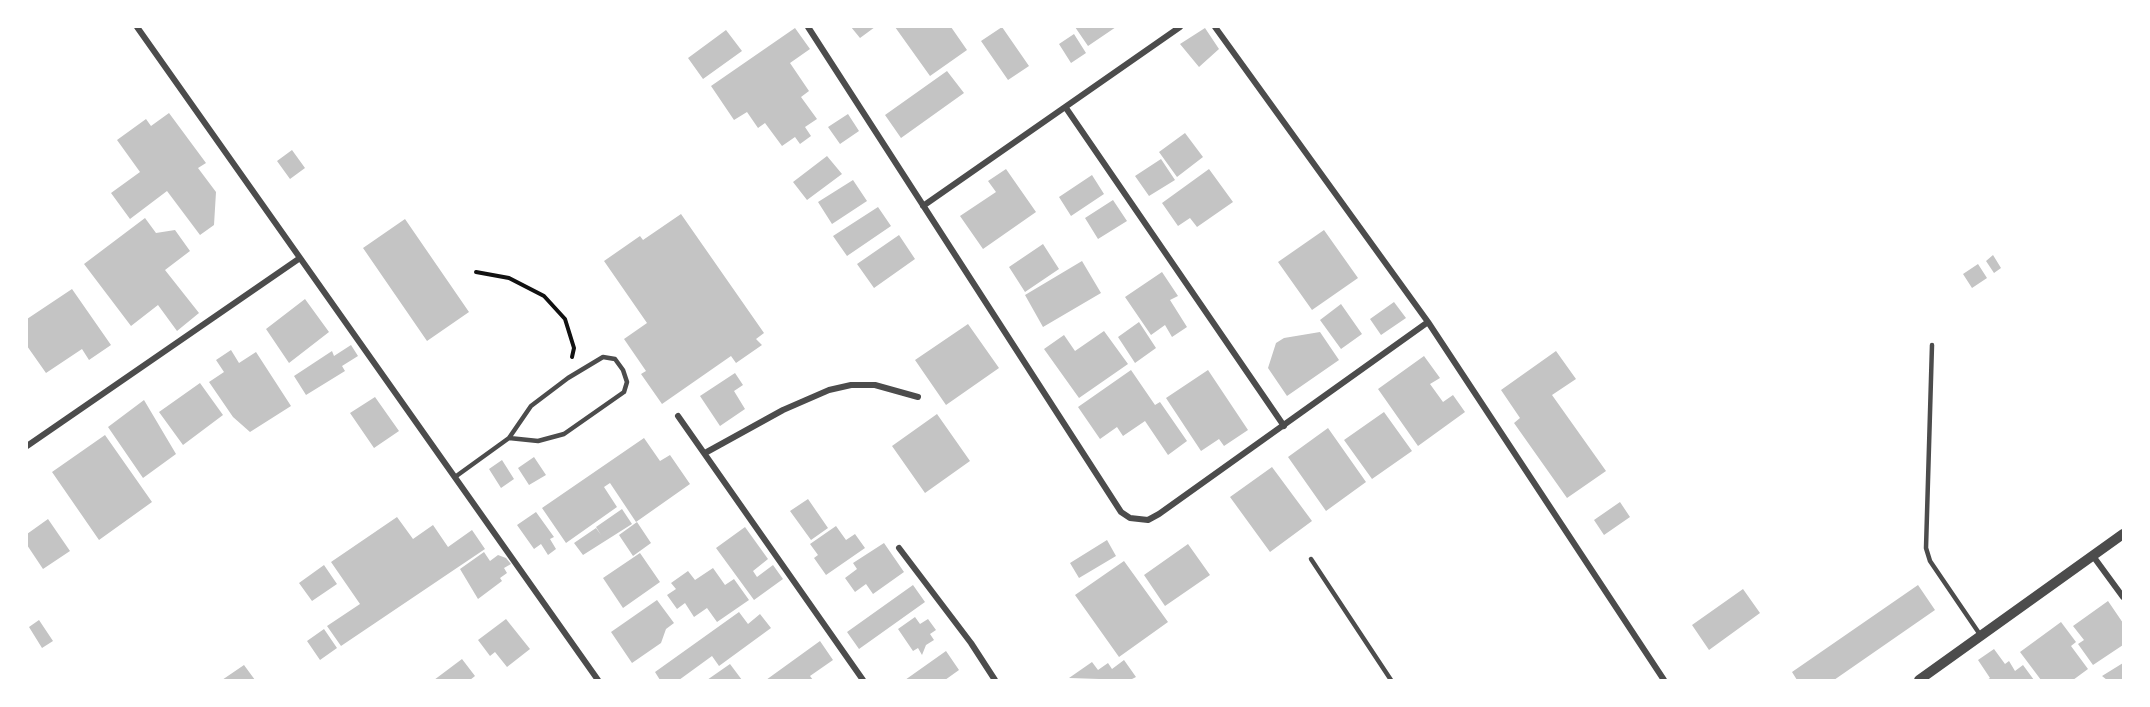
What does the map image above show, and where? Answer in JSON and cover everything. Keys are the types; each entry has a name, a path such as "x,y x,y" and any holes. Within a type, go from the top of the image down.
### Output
{"street":[{"path":"137,27 598,680"},
{"path":"808,27 1121,512 1130,518 1148,520 1159,514 1428,322"},
{"path":"923,206 1180,27"},
{"path":"1215,27 1428,322 1664,680"},
{"path":"1066,108 1284,426"},
{"path":"27,446 300,258"},
{"path":"705,453 783,410 829,390 851,385 875,386 918,397"},
{"path":"678,416 862,680"},
{"path":"1919,680 2123,534"},
{"path":"899,548 971,643 995,680"},
{"path":"2093,556 2123,597"}],"lane":[{"path":"1932,345 1926,548 1930,561 1981,636"},
{"path":"455,477 509,438 531,406 568,378 608,356 615,359 623,370 627,387 564,434 538,441 509,438"},
{"path":"1311,559 1391,680"}],"path":[{"path":"476,272 508,278 544,296 565,319 574,348 568,378"}],"building":[{"path":"851,27 875,27 860,38"},
{"path":"895,27 951,27 967,50 930,76"},
{"path":"1002,27 1029,66 1008,80 981,41"},
{"path":"1075,27 1116,27 1088,46"},
{"path":"795,28 810,49 790,63 809,91 801,97 817,119 805,127 811,136 800,144 795,137 782,146 765,123 758,128 747,112 734,120 711,86"},
{"path":"1205,28 1219,49 1199,67 1180,44"},
{"path":"726,30 742,51 703,79 688,58"},
{"path":"1074,34 1086,53 1071,63 1059,44"},
{"path":"947,71 964,93 901,138 885,115"},
{"path":"169,113 206,163 198,168 216,192 214,225 200,235 167,191 130,219 111,193 140,172 117,140 146,119 151,126"},
{"path":"848,114 859,131 840,144 828,127"},
{"path":"1185,133 1203,157 1177,177 1159,152"},
{"path":"292,150 305,168 290,179 277,161"},
{"path":"827,156 842,174 807,200 793,182"},
{"path":"1161,159 1175,180 1149,196 1135,176"},
{"path":"1006,169 1036,212 983,249 960,216 996,192 988,181"},
{"path":"1209,169 1233,202 1197,227 1190,218 1178,226 1162,203"},
{"path":"1092,175 1104,194 1071,216 1059,197"},
{"path":"853,180 867,201 832,224 818,202"},
{"path":"1113,200 1127,221 1098,239 1085,218"},
{"path":"878,207 891,226 847,256 833,236"},
{"path":"681,214 764,333 756,339 762,345 736,363 731,356 662,404 641,374 646,371 624,339 647,323 604,261 640,236 643,240"},
{"path":"145,218 156,233 175,230 190,251 165,270 199,313 177,331 158,305 131,326 84,264"},
{"path":"405,219 469,312 427,341 363,248"},
{"path":"1324,230 1358,278 1312,310 1278,262"},
{"path":"899,235 915,259 874,288 857,264"},
{"path":"1043,244 1059,269 1025,292 1009,267"},
{"path":"1993,255 2001,268 1994,273 1986,261"},
{"path":"1082,261 1101,293 1043,327 1025,295"},
{"path":"1978,264 1987,278 1972,288 1963,274"},
{"path":"1162,272 1178,296 1170,300 1187,327 1172,337 1165,325 1151,335 1125,297"},
{"path":"72,289 111,345 89,360 82,349 46,373 27,346 27,319"},
{"path":"305,299 329,332 289,363 266,329"},
{"path":"1394,302 1406,318 1381,335 1370,319"},
{"path":"1341,304 1362,334 1341,349 1320,320"},
{"path":"1139,322 1156,348 1135,363 1118,337"},
{"path":"968,324 999,368 946,405 915,360"},
{"path":"1104,331 1128,364 1079,398 1044,349 1064,335 1075,351"},
{"path":"1320,332 1339,360 1287,396 1268,368 1276,343 1284,338"},
{"path":"351,345 358,356 342,366 345,371 306,395 294,376 332,351 334,356"},
{"path":"231,350 239,363 256,352 291,406 250,432 233,417 209,382 224,372 216,360"},
{"path":"1556,351 1576,379 1552,395 1606,471 1567,498 1514,423 1520,418 1501,390"},
{"path":"1424,356 1440,378 1430,384 1443,402 1453,395 1465,412 1418,446 1378,389"},
{"path":"1131,370 1155,405 1160,402 1187,441 1168,455 1145,421 1123,436 1117,427 1100,439 1078,407"},
{"path":"1208,370 1248,430 1224,446 1219,439 1201,451 1166,398"},
{"path":"735,373 743,385 734,391 745,409 720,426 700,396"},
{"path":"200,383 223,415 183,445 159,412"},
{"path":"375,397 399,431 374,448 350,413"},
{"path":"144,400 176,454 143,478 108,427"},
{"path":"1384,412 1412,451 1372,479 1344,440"},
{"path":"937,414 970,461 925,493 892,446"},
{"path":"1328,428 1366,482 1326,511 1288,457"},
{"path":"105,435 152,502 99,540 52,472"},
{"path":"644,438 660,461 670,455 690,484 636,522 610,483 604,487 617,507 566,543 542,508"},
{"path":"534,457 546,475 529,485 518,468"},
{"path":"502,460 514,479 501,488 489,469"},
{"path":"1272,467 1312,521 1270,552 1230,497"},
{"path":"808,499 828,528 811,540 790,511"},
{"path":"1620,502 1630,517 1604,535 1594,520"},
{"path":"622,509 632,524 583,555 574,543 596,528 601,535 596,527"},
{"path":"536,512 554,537 550,539 556,549 548,555 541,544 534,549 517,525"},
{"path":"397,517 413,539 433,525 448,547 472,530 485,549 341,646 327,626 360,604 331,562"},
{"path":"48,519 70,551 43,569 27,545 27,534"},
{"path":"637,522 651,543 633,556 619,535"},
{"path":"836,526 846,540 855,534 865,548 826,575 814,558 818,555 810,544"},
{"path":"745,527 768,559 753,571 757,577 773,565 783,579 754,600 716,548"},
{"path":"1107,540 1116,556 1079,578 1070,563"},
{"path":"884,543 904,572 873,594 866,584 855,592 845,578 857,569 853,563"},
{"path":"1188,544 1210,575 1165,606 1144,575"},
{"path":"484,552 490,561 498,555 506,558 511,564 504,568 507,573 500,578 502,581 478,599 460,569"},
{"path":"640,553 660,582 623,608 603,578"},
{"path":"1124,561 1168,622 1119,657 1075,595"},
{"path":"324,565 337,584 312,601 299,583"},
{"path":"713,568 725,585 734,579 749,600 717,622 707,608 694,617 685,603 677,609 667,595 676,589 671,583 688,571 695,580"},
{"path":"913,585 925,602 859,649 847,632"},
{"path":"1918,585 1935,610 1834,680 1797,680 1792,672"},
{"path":"1743,589 1760,613 1709,650 1692,625"},
{"path":"657,600 674,623 666,629 661,643 632,663 611,632"},
{"path":"2108,601 2123,623 2123,645 2093,665 2078,644 2084,640 2073,626"},
{"path":"739,612 748,624 760,614 771,628 719,666 712,656 679,680 660,680 655,672"},
{"path":"915,617 920,624 928,619 936,630 930,634 934,640 926,645 922,655 918,648 913,651 898,629"},
{"path":"506,619 530,649 507,667 495,652 490,656 478,640"},
{"path":"39,620 53,641 42,648 29,627"},
{"path":"2061,622 2076,642 2071,646 2088,669 2073,680 2041,680 2020,652"},
{"path":"324,629 337,648 320,660 307,641"},
{"path":"820,641 833,660 810,676 813,680 766,680"},
{"path":"1994,649 2005,664 2009,661 2015,671 2023,665 2034,680 1987,680 1990,678 1978,660"},
{"path":"946,651 959,670 945,680 905,680"},
{"path":"462,659 475,676 470,680 434,680"},
{"path":"1124,660 1136,677 1130,680 1069,678 1092,662 1098,670 1108,663 1112,669"},
{"path":"2123,663 2123,680 2107,680 2102,676"},
{"path":"730,664 742,680 707,680"},
{"path":"244,665 255,680 222,680"}]}
